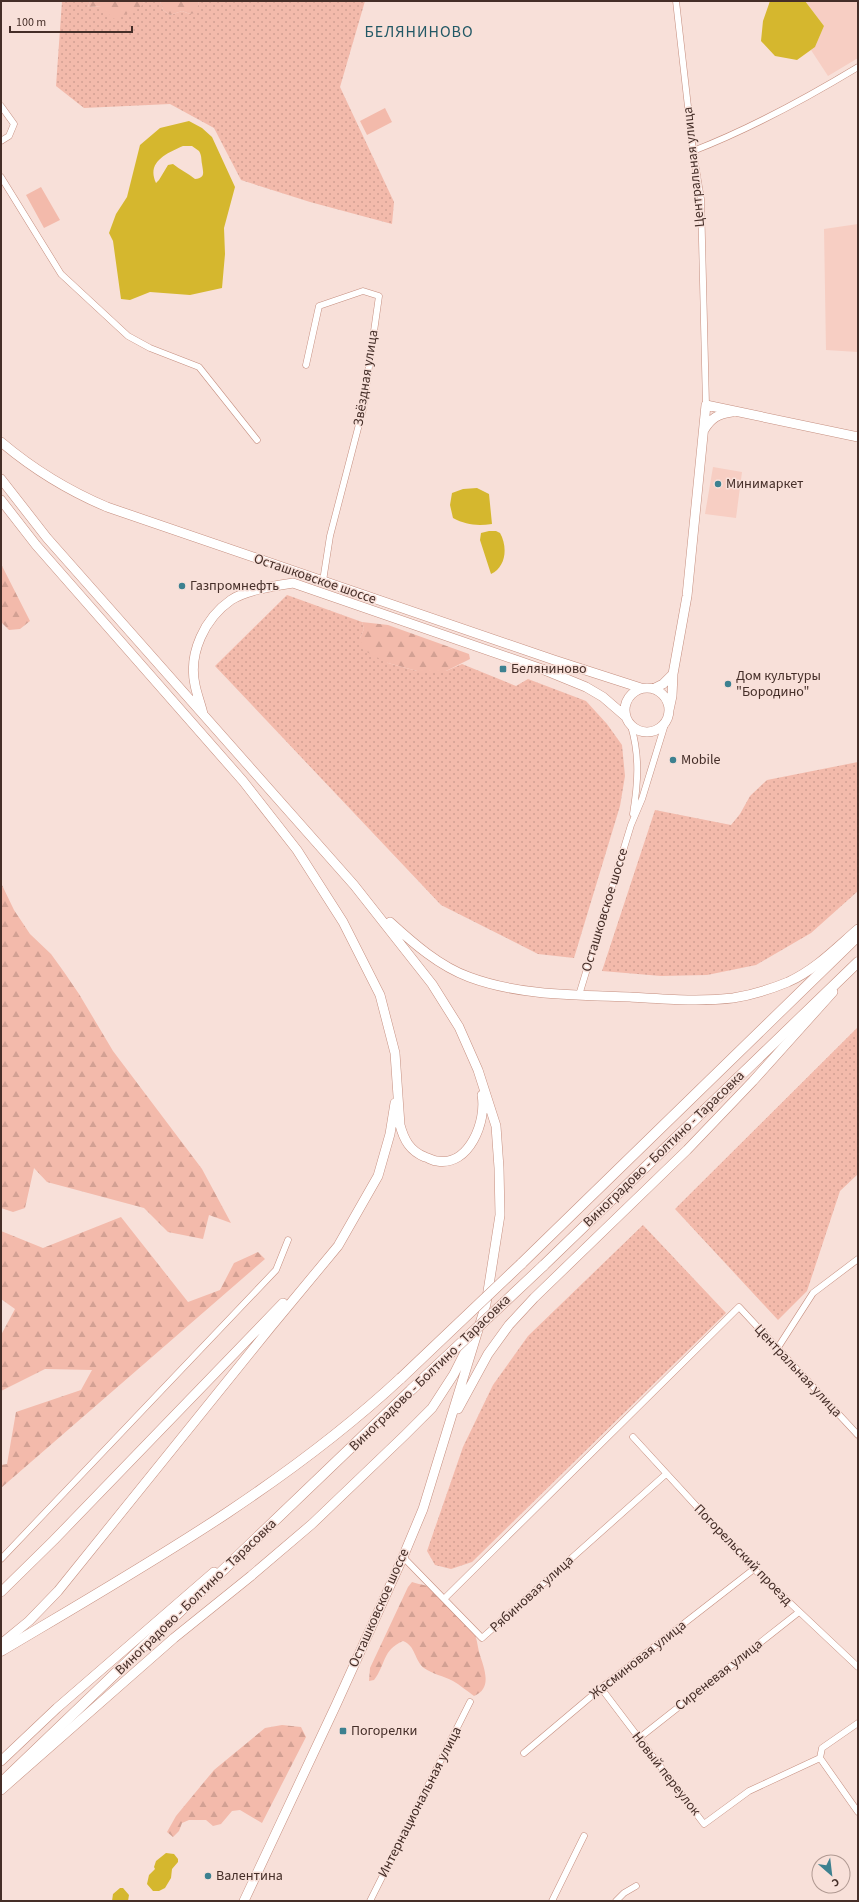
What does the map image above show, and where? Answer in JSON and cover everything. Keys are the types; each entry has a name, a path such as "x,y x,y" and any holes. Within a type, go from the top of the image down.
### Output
{"main road":[{"path":"706,405 858,437"},
{"name":"Осташковское шоссе","path":"666,721 672,696 673,674 687,596 706,405"},
{"path":"702,434 709,422 714,418 722,414 737,411"},
{"name":"Осташковское шоссе","path":"1,442 44,474 88,499 140,519 641,688 653,688"},
{"path":"1,479 47,538 367,901 432,984 459,1027 478,1070 483,1101 480,1126 474,1140 464,1152 448,1160 437,1161 423,1156 410,1148 403,1136 400,1125 395,1053 380,995 343,922 297,850 243,781 36,545 1,500"},
{"name":"Осташковское шоссе","path":"204,717 194,684 193,664 198,640 210,620 232,600 262,588 292,583 351,602 549,672 586,687 604,696 625,716 631,726"},
{"path":"653,688 663,684 673,674"},
{"path":"625,716 625,704 631,694 641,688"},
{"path":"653,688 666,699 669,710"},
{"path":"631,726 647,732 658,729 666,721"},
{"path":"367,901 410,940 437,961 468,977 499,986 579,995 693,1000 734,998 790,981 821,962 858,929"},
{"name":"Виноградово - Болтино - Тарасовка","path":"1,1652 204,1529 300,1462 402,1378 858,936"},
{"path":"448,1427 488,1354 509,1325 534,1298 714,1122 753,1081 858,963"},
{"name":"Виноградово - Болтино - Тарасовка","path":"1,1783 288,1509 412,1388 542,1266 858,963"},
{"name":"Осташковское шоссе","path":"244,1901 403,1557 423,1509 486,1304 500,1215 499,1168 496,1126 478,1070"},
{"path":"1,1644 29,1621 58,1591 265,1334 338,1246 378,1176 390,1134 397,1086"},
{"path":"1,1592 54,1540 338,1246"},
{"path":"1,1790 174,1638 251,1576 312,1524 406,1436 432,1408 454,1374 482,1317"},
{"path":"1,1761 57,1708 288,1509"}],"street":[{"name":"Центральная улица","path":"676,1 693,150 701,199 706,405"},
{"path":"693,150 728,137 827,86 858,67"},
{"path":"1,106 14,124 9,136 1,141"},
{"path":"1,177 61,274 128,336 150,348 199,367 257,440"},
{"name":"Звёздная улица","path":"306,366 319,306 363,290 379,296 363,409 330,536 323,581"},
{"name":"Осташковское шоссе","path":"579,995 631,825 642,799 666,721"},
{"name":"Осташковское шоссе","path":"631,726 638,753 638,782 631,825"},
{"path":"1,1559 276,1270 288,1240"},
{"path":"777,1349 813,1293 858,1259"},
{"name":"Центральная улица","path":"444,1599 739,1307 858,1435"},
{"name":"Погорельский проезд","path":"633,1437 754,1569 858,1667"},
{"name":"Рябиновая улица","path":"403,1557 482,1638 666,1474"},
{"name":"Жасминовая улица","path":"524,1753 600,1688 754,1569"},
{"name":"Сиреневая улица","path":"638,1739 799,1612"},
{"name":"Новый переулок","path":"600,1688 704,1824 749,1791 820,1758"},
{"name":"Интернациональная улица","path":"370,1901 470,1702"},
{"path":"858,1722 822,1748 820,1758 858,1812"},
{"path":"552,1901 584,1836"},
{"path":"616,1901 636,1886"}],"shaded area":[{"path":"770,1 805,1 824,26 815,47 797,60 775,56 761,41 763,21"},
{"path":"805,1 858,1 858,58 828,76 811,50 815,47 824,26"},
{"path":"189,121 202,128 212,137 235,187 224,228 225,254 222,288 190,295 150,292 130,300 121,299 113,241 109,233 116,214 127,197 140,145 160,128","holes":["183,146 192,146 201,154 202,176 195,179 173,164 168,165 156,183 154,169 160,159"]},
{"path":"858,224 858,352 826,350 824,229"},
{"path":"713,467 742,472 736,518 705,514"},
{"path":"477,488 489,494 492,524 472,524 453,518 450,505 452,493 463,489"},
{"path":"496,531 500,533 503,538 505,550 503,562 496,571 491,574 480,540 481,533"},
{"path":"166,1853 174,1854 178,1859 178,1862 172,1869 171,1878 165,1888 159,1891 153,1891 147,1884 149,1875 155,1869 154,1867 156,1861"},
{"path":"120,1888 123,1888 129,1895 128,1901 112,1901 113,1894"}],"green space":[{"path":"62,1 90,1 88,7 144,3 143,1 160,1 163,10 170,15 182,11 190,14 199,4 198,1 365,1 340,87 394,202 392,224 310,202 241,180 214,128 170,104 84,108 56,86"},
{"path":"90,1 143,1 144,3 138,9 114,19 100,6 88,7"},
{"path":"160,1 198,1 199,4 195,13 190,14 182,11 170,15 163,10"},
{"path":"385,108 392,122 367,135 360,121"},
{"path":"41,187 60,220 44,228 26,195"},
{"path":"1,564 30,621 20,629 9,630 1,622"},
{"path":"287,595 362,622 364,629 360,638 388,663 417,671 446,671 462,664 516,686 528,679 586,701 607,724 622,745 625,776 620,806 574,958 538,954 441,905 215,666"},
{"path":"362,622 388,625 469,654 470,659 446,671 417,671 388,663 363,650 360,638 364,629"},
{"path":"858,762 858,891 811,933 756,965 707,975 661,976 602,971 655,810 731,825 740,814 750,796 767,780"},
{"path":"1,883 14,910 30,934 51,954 79,994 113,1051 202,1169 231,1223 209,1215 203,1239 168,1232 144,1208 47,1182 34,1168 25,1208 13,1212 1,1208"},
{"path":"858,1027 858,1174 840,1191 807,1291 778,1320 675,1209"},
{"path":"121,1217 188,1302 220,1290 234,1263 258,1252 265,1259 1,1488 1,1465 7,1464 16,1412 81,1390 92,1370 45,1369 1,1391 1,1335 15,1309 1,1299 1,1231 43,1248"},
{"path":"643,1225 726,1313 472,1562 451,1569 435,1565 427,1551 463,1447 493,1385 528,1336"},
{"path":"412,1582 433,1587 438,1590 459,1610 472,1627 486,1676 484,1688 474,1696 453,1681 424,1668 418,1661 410,1646 403,1641 391,1649 374,1680 369,1681 370,1668 408,1587"},
{"path":"282,1725 301,1727 306,1737 262,1823 240,1810 232,1811 221,1824 213,1826 206,1820 189,1820 182,1823 179,1831 173,1837 167,1832 176,1816 214,1770 265,1728"}],"place":[{"name":"Минимаркет","path":"718,484"},
{"name":"Газпромнефть","path":"182,586"},
{"name":"Беляниново","path":"503,669"},
{"name":"Дом культуры \"Бородино\"","path":"728,684"},
{"name":"Mobile","path":"673,760"},
{"name":"Погорелки","path":"343,1731"},
{"name":"Валентина","path":"208,1876"}],"district":[{"name":"БЕЛЯНИНОВО","path":"419,32"}]}
